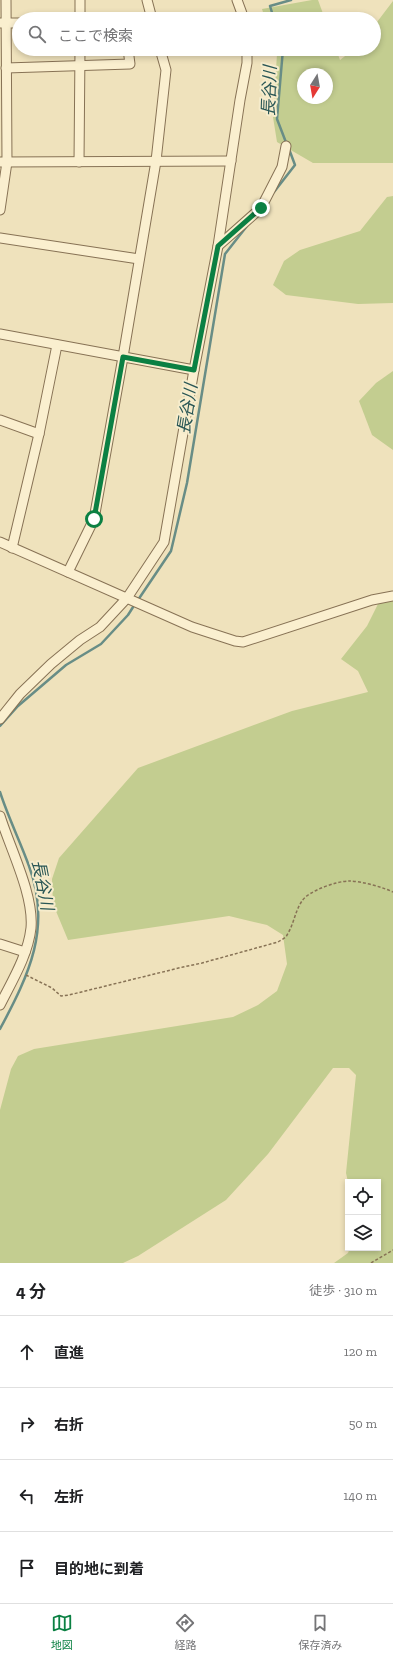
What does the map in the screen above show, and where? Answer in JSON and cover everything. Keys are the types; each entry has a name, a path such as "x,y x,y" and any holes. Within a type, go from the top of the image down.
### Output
{"street":[{"path":"0,210 4,162 6,68 3,23 6,0"},
{"path":"80,0 80,12"},
{"path":"147,0 150,12"},
{"path":"237,0 241,12"},
{"path":"79,162 80,56"},
{"path":"6,68 130,64 129,56"},
{"path":"68,572 94,519 156,161 166,70 162,56"},
{"path":"0,719 20,694 80,640 100,627 127,598 164,542 194,370 218,246 247,56"},
{"path":"218,246 261,208 282,167 286,146"},
{"path":"4,162 231,161"},
{"path":"0,238 139,259"},
{"path":"0,334 194,370"},
{"path":"12,548 58,345"},
{"path":"0,420 39,434"},
{"path":"0,542 192,627 235,641 243,642 372,600 393,596"},
{"path":"0,816 25,889 31,912 31,927 25,952 0,1005"},
{"path":"0,944 25,952"}],"path":[{"path":"17,971 52,988 61,996 69,995 183,967 202,964 278,942 287,935 294,915 307,894 326,887 348,881 383,888 393,892"},
{"path":"372,1263 393,1250"}],"green space":[{"path":"318,0 322,12 263,12 262,9"},
{"path":"393,1 393,163 313,163 277,142 273,117 277,56 339,56 340,60 345,56 381,56 381,17"},
{"path":"393,196 393,303 358,304 286,295 273,285 284,261 300,250 360,231 387,197"},
{"path":"393,371 393,450 372,435 359,401 376,383"},
{"path":"393,599 393,1263 334,1263 349,1251 381,1251 381,1179 347,1179 346,1173 356,1075 349,1068 333,1068 268,1154 226,1200 138,1256 123,1263 0,1263 0,1110 11,1069 18,1056 34,1049 233,1017 258,1005 277,991 287,964 283,935 267,925 229,916 68,940 53,904 52,879 59,858 138,768 292,711 368,692 358,671 341,659 367,626 380,600"}],"waterway":[{"name":"長谷川","path":"272,12 270,6 291,0"},
{"name":"長谷川","path":"282,56 277,119 287,145"},
{"name":"長谷川","path":"274,192 295,165 289,149"},
{"name":"長谷川","path":"138,600 171,551 187,483 225,254 247,226"},
{"name":"長谷川","path":"0,726 18,706 66,665 101,644 128,615 135,604"},
{"name":"長谷川","path":"0,792 29,866 36,888 38,910 38,930 28,970 11,1009 0,1029"}],"route":[{"path":"94,519 123,357 194,370 218,246 261,208"}]}
